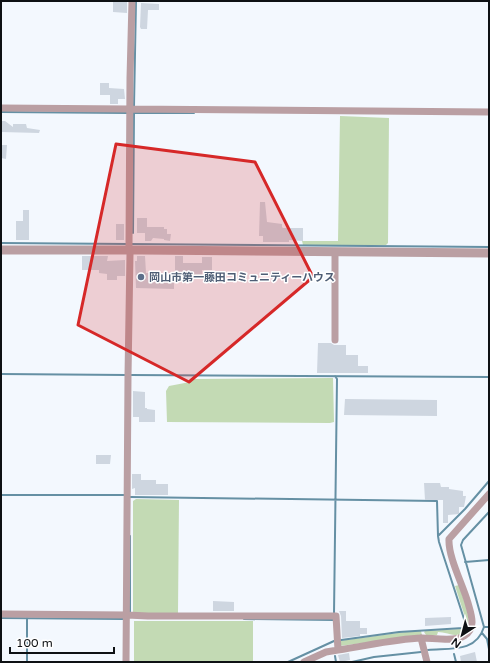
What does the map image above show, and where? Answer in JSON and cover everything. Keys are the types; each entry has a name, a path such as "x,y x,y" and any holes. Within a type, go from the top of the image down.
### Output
{"street":[{"path":"126,662 128,617 127,495 132,1"},
{"path":"1,108 130,111 489,112"},
{"path":"1,250 129,246 335,252 489,253"},
{"path":"335,252 335,340"},
{"path":"304,662 326,652 338,650 420,638 459,638 464,636 472,626 472,620 468,602 450,550 449,539 489,494"},
{"path":"1,614 128,617 336,616 338,650"},
{"path":"420,638 427,662"}],"highlighted area":[{"path":"116,144 255,162 313,277 189,382 78,325"}],"green space":[{"path":"340,116 389,118 388,243 386,245 303,245 302,241 338,241"},
{"path":"333,378 334,422 167,422 166,391 169,386 190,382 194,379"},
{"path":"136,499 179,500 178,613 133,613 133,501"},
{"path":"459,585 468,613 469,621 465,632 459,635 438,632 437,635 426,635 424,632 425,631 462,629 466,627 466,620 455,586"},
{"path":"134,621 253,621 253,662 134,662"},
{"path":"420,630 422,635 420,636 339,646 339,641"}],"building":[{"path":"113,1 127,1 127,13 113,12"},
{"path":"141,3 159,4 159,10 148,10 147,29 141,29 140,27"},
{"path":"100,83 109,83 109,88 124,89 125,99 118,99 118,104 110,104 110,95 100,95"},
{"path":"1,121 5,121 13,127 13,124 26,124 27,128 40,130 39,133 1,132"},
{"path":"1,145 7,145 6,159 1,158"},
{"path":"260,202 265,202 267,222 282,224 283,228 303,228 303,241 289,240 289,242 263,242 263,236 259,236"},
{"path":"23,210 29,210 29,240 16,240 16,221 23,221"},
{"path":"137,218 147,218 147,227 164,227 164,229 167,229 167,234 171,234 170,241 153,238 151,241 145,241 145,233 137,233"},
{"path":"116,224 124,224 124,240 116,240"},
{"path":"82,256 108,256 107,261 125,260 125,276 117,276 117,280 107,280 107,274 99,273 99,270 82,270"},
{"path":"137,256 145,256 146,273 157,273 157,279 174,279 174,289 136,288 135,261 137,261"},
{"path":"175,256 183,256 183,263 202,263 202,257 212,257 212,270 202,270 202,279 175,279"},
{"path":"318,343 346,345 346,355 358,355 358,366 368,366 368,373 317,373"},
{"path":"133,391 145,392 145,408 155,410 155,422 139,422 139,417 133,417"},
{"path":"345,399 437,400 437,416 344,415"},
{"path":"96,455 111,455 110,464 96,464"},
{"path":"132,474 141,474 141,480 156,480 156,484 168,484 168,495 135,495 135,488 132,489"},
{"path":"424,483 440,483 441,487 449,487 449,489 463,491 463,496 466,496 464,507 459,507 459,514 448,515 448,523 443,523 443,500 425,500"},
{"path":"213,601 234,602 234,611 213,611"},
{"path":"339,611 346,611 346,621 360,621 360,628 367,628 367,634 342,638 341,616"},
{"path":"451,617 451,624 425,626 425,618"},
{"path":"475,652 477,662 461,662 460,656"},
{"path":"349,653 350,660 340,662 338,655"}],"waterway":[{"path":"134,106 136,1"},
{"path":"1,112 128,113"},
{"path":"132,113 194,113"},
{"path":"133,233 134,113"},
{"path":"1,243 489,247"},
{"path":"1,374 126,375"},
{"path":"130,375 489,377"},
{"path":"334,614 337,379 335,376"},
{"path":"288,662 334,641 399,632 463,628 465,622 438,536 465,509 489,481"},
{"path":"1,495 126,495"},
{"path":"130,497 437,501 438,536"},
{"path":"428,650 453,649 469,645 475,641 484,627 461,545 463,540 489,512"},
{"path":"130,536 130,613"},
{"path":"465,562 489,560"},
{"path":"1,618 124,619"},
{"path":"27,618 27,662"},
{"path":"244,619 334,620"},
{"path":"484,627 489,627"},
{"path":"482,633 487,639 489,649"},
{"path":"352,662 374,657 421,652"},
{"path":"454,654 456,662"},
{"path":"335,656 336,662"}],"place":[{"name":"岡山市第一藤田コミュニティーハウス","path":"141,277"}]}
